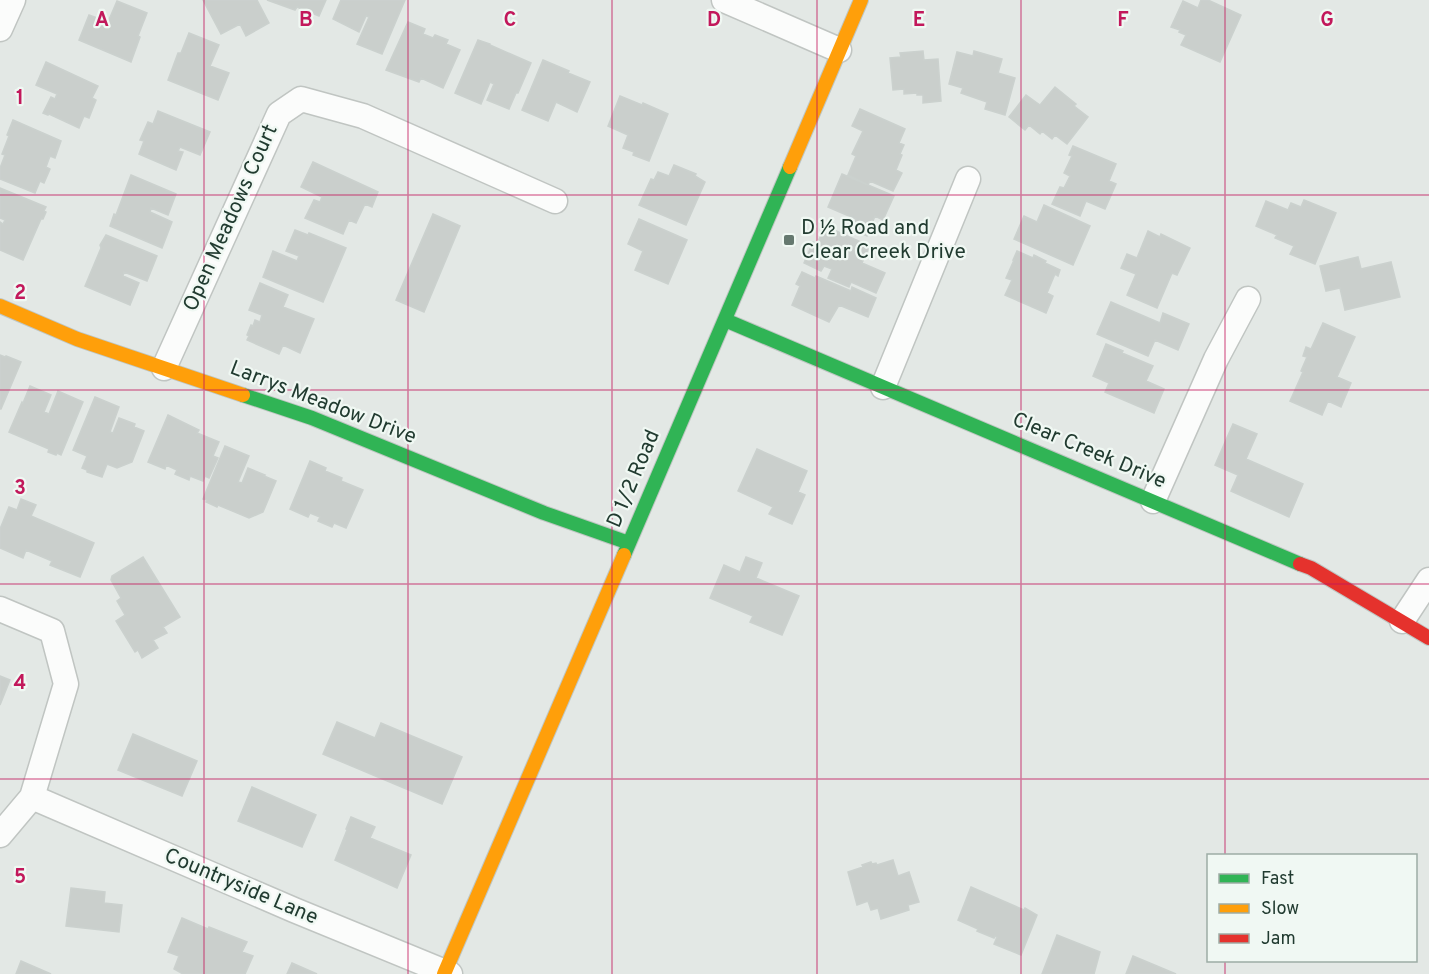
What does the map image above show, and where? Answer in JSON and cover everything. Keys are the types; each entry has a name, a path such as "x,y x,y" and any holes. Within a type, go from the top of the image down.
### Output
{"street":[{"path":"0,29 13,0"},
{"path":"724,0 839,50"},
{"name":"D 1/2 Road","path":"447,973 861,0"},
{"name":"Open Meadows Court","path":"164,368 279,114 301,99 363,116 555,201"},
{"path":"883,387 968,179"},
{"path":"1153,501 1216,359 1248,299"},
{"name":"Larrys Meadow Drive","path":"0,306 77,339 312,418 544,513 629,543"},
{"name":"Clear Creek Drive","path":"725,320 1311,568 1429,638"},
{"path":"1401,621 1429,580"},
{"path":"0,609 52,631 66,684 32,797 0,835"},
{"name":"Countryside Lane","path":"32,797 447,973"}],"building":[{"path":"203,0 257,0 269,23 246,36 240,24 221,34"},
{"path":"267,0 326,0 319,16 297,7 295,10"},
{"path":"341,0 405,0 382,54 357,44 369,17 366,16 359,32 333,19"},
{"path":"1201,0 1208,0 1241,15 1220,62 1181,45 1186,35 1171,27 1183,1 1198,8"},
{"path":"117,1 147,13 131,62 79,40 89,15 108,22"},
{"path":"408,22 425,29 423,34 433,38 435,35 448,40 446,44 460,50 443,88 421,78 419,82 386,70"},
{"path":"189,33 219,45 210,66 229,73 218,100 168,80 178,53 181,53"},
{"path":"478,40 531,63 509,109 487,100 494,84 490,82 481,104 455,93"},
{"path":"923,51 924,60 938,59 941,101 923,103 923,95 904,94 904,89 893,90 890,58 901,57 900,53"},
{"path":"974,51 1002,59 998,73 1015,78 1005,115 985,109 987,102 961,93 963,88 949,84 957,52 973,56"},
{"path":"543,60 590,82 577,112 556,102 548,121 522,110"},
{"path":"46,62 98,86 92,98 96,100 89,118 84,116 79,128 43,113 51,97 55,99 57,94 36,85"},
{"path":"1055,87 1088,117 1067,144 1055,135 1052,139 1042,131 1040,134 1029,125 1025,130 1009,117 1026,95 1040,105"},
{"path":"620,96 668,114 649,161 623,148 628,135 608,126"},
{"path":"860,109 905,129 899,143 904,145 896,170 902,173 893,191 870,181 868,185 848,175 856,156 852,154 863,131 852,126"},
{"path":"158,111 210,132 200,155 180,147 178,151 183,152 176,170 139,154 144,141 140,140 148,122 153,124"},
{"path":"13,120 61,141 55,158 50,156 46,167 50,169 44,183 40,181 35,193 0,179 0,168 5,155 2,154"},
{"path":"1073,146 1116,164 1109,181 1116,184 1105,209 1086,201 1080,216 1052,204 1060,187 1064,188 1070,176 1064,173 1072,156 1069,155"},
{"path":"313,162 378,192 372,207 365,204 356,223 349,220 343,234 305,218 314,200 320,202 322,197 301,187"},
{"path":"674,165 696,174 695,176 705,182 686,225 639,205 651,179 654,180 658,172 669,176"},
{"path":"842,174 894,196 883,220 875,216 867,236 852,229 856,219 828,207"},
{"path":"131,175 176,194 168,215 151,208 150,212 172,222 162,248 110,226"},
{"path":"0,188 46,207 43,219 23,260 0,250 0,222 3,224 5,220 0,218"},
{"path":"1304,200 1336,213 1315,264 1290,254 1294,246 1275,238 1277,235 1256,226 1266,201 1288,210 1291,203 1301,207"},
{"path":"1044,205 1090,226 1073,265 1014,239 1024,216 1037,222"},
{"path":"433,214 460,226 424,312 396,300"},
{"path":"639,219 687,240 668,284 635,270 643,251 628,244"},
{"path":"825,226 870,246 862,263 885,273 876,293 851,282 849,287 828,278 832,269 824,266 821,271 804,263 813,242 817,244"},
{"path":"295,230 308,235 309,233 346,248 323,302 263,277 273,251 297,261 299,256 286,251"},
{"path":"1148,231 1160,237 1161,234 1190,248 1177,275 1172,273 1157,308 1127,295 1136,274 1121,268 1127,254 1137,258"},
{"path":"106,235 157,256 147,281 124,272 123,276 139,283 130,305 85,286"},
{"path":"1017,251 1033,258 1034,255 1060,270 1058,276 1055,274 1047,293 1053,296 1046,313 1005,295 1012,280 1006,278"},
{"path":"1358,257 1361,269 1391,262 1400,297 1345,310 1340,288 1326,291 1320,266"},
{"path":"802,272 851,291 852,287 876,298 868,317 839,305 829,322 792,305 800,286 796,284"},
{"path":"260,283 288,295 283,307 314,319 300,353 283,345 279,354 247,340 251,325 253,326 255,320 260,322 262,315 249,310"},
{"path":"1111,302 1160,323 1163,313 1189,324 1178,350 1155,340 1148,356 1097,334"},
{"path":"1323,323 1355,337 1337,377 1351,383 1341,407 1328,401 1322,415 1290,401 1303,372 1301,371 1307,357 1303,356 1306,347 1311,349"},
{"path":"1106,344 1153,366 1146,381 1164,389 1154,413 1105,392 1109,383 1093,376"},
{"path":"0,355 21,362 1,409 0,409"},
{"path":"30,386 51,395 44,412 49,414 58,391 83,402 61,455 48,452 49,449 9,432"},
{"path":"95,397 119,407 110,432 113,433 119,418 135,424 134,427 144,431 132,462 117,468 107,464 102,477 82,468 87,456 73,450"},
{"path":"168,415 199,430 197,433 219,442 213,456 218,458 209,478 205,476 203,481 190,476 189,480 175,474 177,470 166,465 165,469 148,462"},
{"path":"1233,424 1257,434 1246,459 1303,484 1289,517 1231,491 1238,475 1215,465"},
{"path":"225,446 249,456 238,482 242,483 248,468 276,481 263,512 249,518 218,505 217,507 203,499"},
{"path":"757,449 807,471 798,492 805,495 792,524 769,514 773,507 738,491"},
{"path":"310,461 342,478 341,481 363,490 346,528 334,523 332,527 318,521 320,517 310,513 308,517 290,509"},
{"path":"21,499 36,505 31,516 94,543 80,577 50,565 52,561 26,550 23,558 0,548 0,529 9,507 17,510"},
{"path":"143,557 180,617 163,627 167,633 153,640 158,648 142,658 138,650 135,652 116,621 125,615 117,601 121,598 111,580 112,576"},
{"path":"746,557 762,563 756,578 799,596 782,635 750,622 753,616 710,598 724,565 740,572"},
{"path":"0,676 10,680 0,705"},
{"path":"337,722 375,738 381,723 462,757 442,804 323,754"},
{"path":"133,734 197,761 182,796 118,770"},
{"path":"252,787 316,815 302,847 238,821"},
{"path":"351,817 375,827 370,838 411,855 397,888 335,860"},
{"path":"893,860 898,876 909,872 919,902 908,905 909,910 881,919 878,908 871,910 868,901 857,905 848,872 871,862 877,865"},
{"path":"971,887 1037,915 1021,955 994,944 997,937 994,938 977,931 978,929 958,920"},
{"path":"71,888 105,892 104,903 122,905 119,932 66,926"},
{"path":"182,918 247,942 242,952 253,956 245,974 183,974 174,969 179,956 168,952"},
{"path":"1057,935 1100,952 1094,974 1042,974"},
{"path":"1133,956 1176,974 1126,974"},
{"path":"21,961 51,974 16,974"},
{"path":"292,963 317,974 287,974"}],"traffic: fast":[{"path":"624,555 790,167"},
{"path":"725,320 1300,564"},
{"path":"243,395 312,418 544,513 629,543"}],"traffic: slow":[{"path":"790,167 861,0"},
{"path":"0,306 77,339 243,395"},
{"path":"444,974 624,555"}],"traffic: jam":[{"path":"1300,564 1311,568 1429,638"}],"place":[{"name":"D ½ Road and Clear Creek Drive","path":"789,240"}]}
